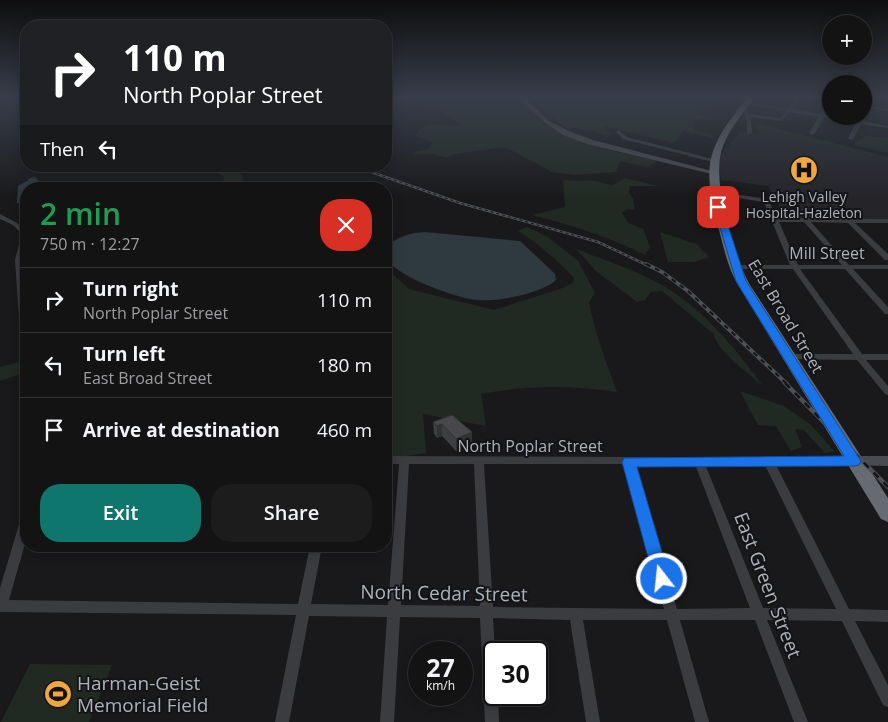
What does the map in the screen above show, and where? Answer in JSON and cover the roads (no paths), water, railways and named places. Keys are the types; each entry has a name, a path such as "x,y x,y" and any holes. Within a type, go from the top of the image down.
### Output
{"highway":[{"name":"East Broad Street","path":"725,132 712,166 714,193 735,267 741,281 788,357 888,514"}],"street":[{"path":"564,132 590,142 712,166"},
{"path":"619,132 626,138 712,166"},
{"path":"850,138 854,132"},
{"path":"714,193 766,200 795,267 859,357 888,392"},
{"path":"0,216 20,228"},
{"path":"775,220 888,221"},
{"path":"806,220 888,312"},
{"path":"850,221 888,258"},
{"name":"Mill Street","path":"735,267 888,267"},
{"path":"788,357 888,357"},
{"name":"North Poplar Street","path":"392,460 854,461"},
{"path":"386,722 404,460"},
{"path":"479,461 492,722"},
{"path":"854,461 888,461"},
{"path":"629,462 702,722"},
{"name":"East Green Street","path":"699,462 801,722"},
{"path":"769,462 888,700"},
{"path":"0,606 20,541"},
{"path":"282,722 315,552"},
{"name":"North Cedar Street","path":"0,606 394,612 486,611 576,614 845,614 888,616"},
{"path":"576,614 593,722"}],"railway":[{"path":"371,172 460,203 598,242 649,266"},
{"path":"646,264 662,272 688,291 787,384"},
{"path":"785,383 888,487"}],"place":[{"name":"Lehigh Valley Hospital-Hazleton","path":"804,170"},
{"name":"Harman-Geist Memorial Field","path":"58,694"}]}
